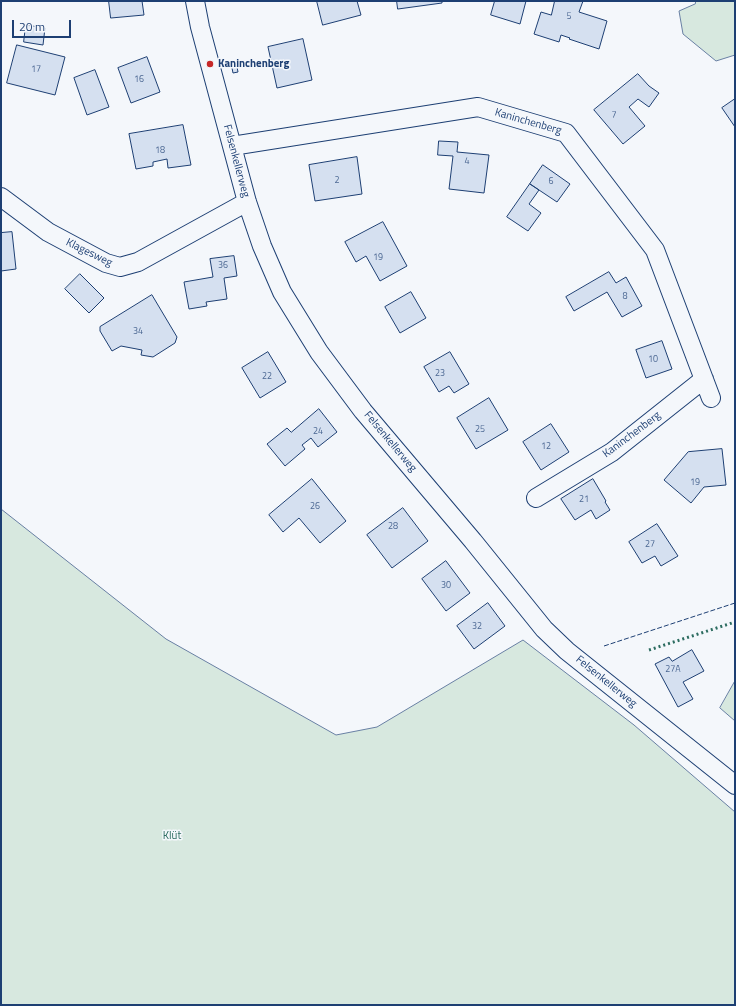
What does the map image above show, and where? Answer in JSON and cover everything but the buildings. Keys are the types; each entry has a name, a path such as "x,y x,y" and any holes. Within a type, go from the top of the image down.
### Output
{"street":[{"name":"Felsenkellerweg","path":"195,1 204,42 247,202 262,246 282,292 319,352 363,411 474,541 544,629 567,651 735,785"},
{"name":"Kaninchenberg","path":"232,146 478,107 566,133 655,250 711,398"},
{"name":"Klagesweg","path":"1,197 48,232 106,263 120,267 138,262 247,202"},
{"name":"Kaninchenberg","path":"536,498 612,452 704,379"}],"green space":[{"path":"696,1 735,1 735,55 716,61 683,34 679,11 695,4"},
{"name":"Klüt","path":"1,509 166,639 336,735 377,727 523,640 634,725 735,812 735,1005 1,1005"},
{"path":"735,681 735,721 720,708"}],"hedge":[{"path":"649,650 735,622"}],"fence":[{"path":"604,646 735,603"}],"place":[{"name":"Kaninchenberg","path":"210,64"}]}
